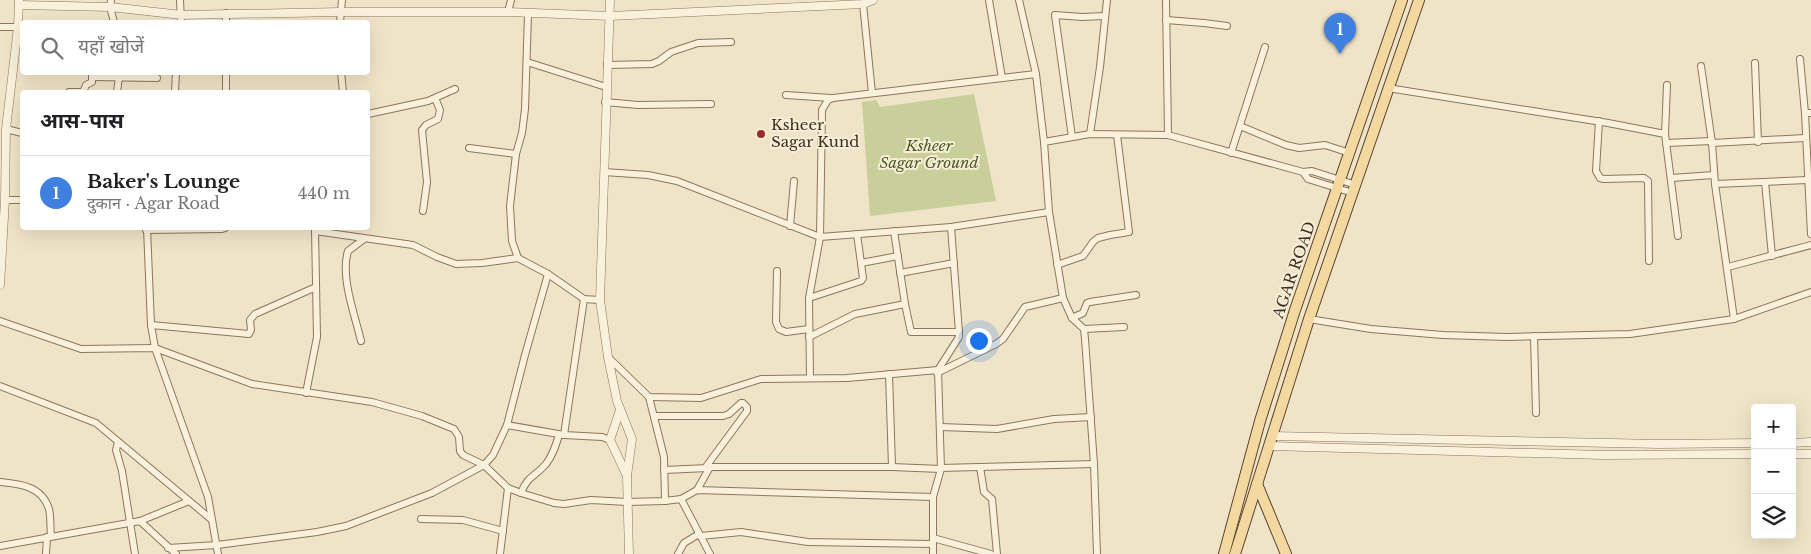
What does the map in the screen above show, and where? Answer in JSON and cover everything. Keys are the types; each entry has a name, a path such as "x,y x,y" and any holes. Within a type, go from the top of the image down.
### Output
{"main road":[{"name":"AGAR ROAD","path":"1224,554 1260,421 1295,310 1340,185 1402,0"},
{"path":"1235,554 1309,319 1419,0"},
{"path":"1257,484 1286,554"}],"street":[{"path":"180,0 181,19"},
{"path":"340,20 342,0"},
{"path":"508,12 510,0"},
{"path":"610,0 600,300 608,357 620,410 632,439 627,476 629,554"},
{"path":"989,0 1002,78"},
{"path":"1019,0 1036,74 1044,142 1049,212 1063,298 1072,318 1084,329 1094,464 1097,554"},
{"path":"1090,134 1107,0"},
{"path":"1166,0 1168,135"},
{"path":"0,285 1,237 5,200 3,176 6,129 3,114 18,27 19,3 110,4 181,19 226,14 340,12 508,12 610,16 765,4 869,2 872,93"},
{"path":"110,4 114,20"},
{"path":"226,14 226,20"},
{"path":"518,258 510,230 510,206 516,154 522,133 528,14"},
{"path":"1072,137 1055,15 1105,16"},
{"path":"1166,20 1204,22 1227,26"},
{"path":"0,27 18,27"},
{"path":"607,65 652,64 671,52 698,43 731,42"},
{"path":"1231,152 1265,47"},
{"path":"1800,59 1808,113 1805,138 1811,234"},
{"path":"527,62 606,87"},
{"path":"1755,63 1758,142"},
{"path":"1701,66 1734,319"},
{"path":"786,95 833,98 1036,74"},
{"path":"85,90 86,85 92,82 92,75 157,78"},
{"path":"175,90 176,75"},
{"path":"226,75 226,90"},
{"path":"341,75 343,90"},
{"path":"118,90 119,77"},
{"path":"1668,85 1665,134 1678,236"},
{"path":"370,114 410,106 436,98 455,88"},
{"path":"1388,88 1665,134"},
{"path":"423,211 427,182 422,130 426,125 438,119 440,110 436,98"},
{"path":"810,378 809,298 820,237 822,110 828,100 833,98"},
{"path":"606,102 638,105 711,104"},
{"path":"1599,122 1597,175 1604,179 1644,178 1648,181 1649,261"},
{"path":"1240,126 1286,145 1299,148 1325,145 1350,153"},
{"path":"6,129 20,132"},
{"path":"1044,142 1090,134 1168,135 1303,172 1312,171 1340,185 1355,189"},
{"path":"1057,265 1083,256 1098,238 1129,232 1117,135"},
{"path":"1666,143 1758,142 1805,138"},
{"path":"468,148 516,154"},
{"path":"604,172 648,175 677,181 820,237 951,227 1049,212"},
{"path":"1303,172 1308,179 1355,189"},
{"path":"1671,178 1714,175"},
{"path":"1715,184 1807,180"},
{"path":"790,226 794,181"},
{"path":"1765,182 1772,256"},
{"path":"5,200 20,200"},
{"path":"933,554 934,497 940,469 938,372 959,337 951,227"},
{"path":"146,230 151,325 155,348 208,497 218,554"},
{"path":"306,393 316,337 315,230"},
{"path":"319,230 364,240 414,245 456,264 482,263 518,258 548,274 584,299 600,300"},
{"path":"894,231 904,304 911,332 959,332"},
{"path":"809,298 861,281 863,278 857,234"},
{"path":"361,341 346,282 345,267 348,252 364,240"},
{"path":"1728,267 1811,245"},
{"path":"861,263 898,256"},
{"path":"900,273 954,263"},
{"path":"777,272 776,322 779,329 786,332 809,329"},
{"path":"168,548 217,545 317,532 346,526 439,490 484,465 492,455 507,425 548,274"},
{"path":"151,325 249,334 251,330 250,320 255,314 316,287"},
{"path":"1309,319 1371,329 1443,335 1630,334 1734,319 1811,292"},
{"path":"1072,318 1083,313 1087,303 1136,295"},
{"path":"650,397 701,398 761,379 847,378 938,372 1003,339 1025,307 1063,298"},
{"path":"521,493 527,480 545,466 553,454 561,435 584,299"},
{"path":"809,337 855,314 904,304"},
{"path":"0,321 81,349 155,348 252,384 372,402 422,416 454,428 459,437 460,451 463,455 484,465 508,488 554,503 564,504 591,500 627,502 665,501 681,499 697,490 934,497"},
{"path":"1084,329 1124,327"},
{"path":"1534,336 1536,413"},
{"path":"608,357 650,397 664,457 665,501"},
{"path":"890,374 892,467"},
{"path":"0,386 96,423 212,520"},
{"path":"654,416 723,416 729,414 743,403 747,410 707,468 697,490"},
{"path":"620,410 610,440 627,476"},
{"path":"940,427 997,429 1054,419 1091,417"},
{"path":"507,425 561,435 602,437 610,440"},
{"path":"1270,441 1426,439 1660,444 1751,443"},
{"path":"1426,439 1426,450"},
{"path":"1270,441 1426,450 1603,454 1751,454"},
{"path":"1521,441 1522,452"},
{"path":"118,442 116,450 122,471 135,554"},
{"path":"1796,443 1811,442"},
{"path":"1732,443 1732,454"},
{"path":"1796,454 1811,454"},
{"path":"664,470 892,467 940,469 1094,464"},
{"path":"980,467 984,492 992,499 997,554"},
{"path":"0,482 31,487 40,493 48,508 49,537 46,554"},
{"path":"500,554 508,488"},
{"path":"681,499 710,554"},
{"path":"0,546 140,521 189,501"},
{"path":"420,519 463,520 503,531"},
{"path":"140,521 176,554"},
{"path":"678,554 684,543 700,535 741,532 808,542 933,541 991,554"}],"green space":[{"name":"Ksheer Sagar Ground","path":"974,94 996,201 870,216 862,102 876,100 880,107"}],"place":[{"name":"Baker's Lounge","path":"1340,54"},
{"name":"Ksheer Sagar Kund","path":"761,134"}]}
